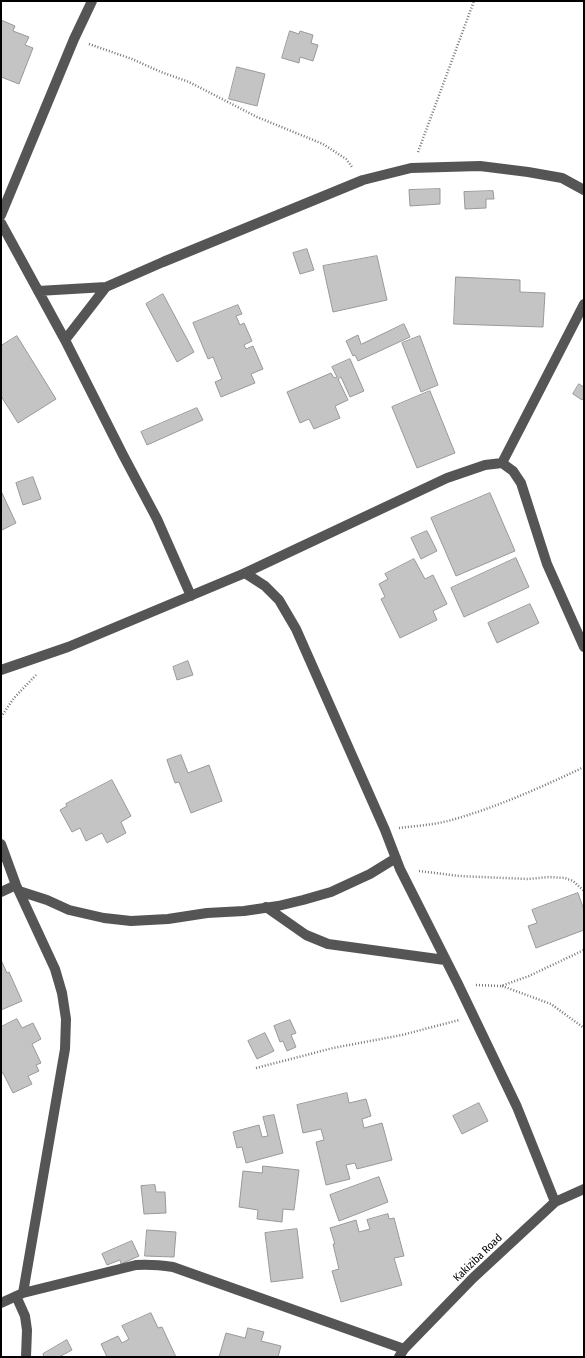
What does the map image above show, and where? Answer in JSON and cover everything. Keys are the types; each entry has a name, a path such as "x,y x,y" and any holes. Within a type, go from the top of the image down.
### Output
{"street":[{"path":"1,215 74,39 92,1"},
{"path":"38,291 106,287 170,258 363,180 411,168 480,166 528,172 562,178 584,190"},
{"path":"1,223 65,340 157,519 191,596"},
{"path":"65,340 106,287"},
{"path":"502,463 584,304"},
{"path":"1,670 68,647 245,573 447,478 485,465 502,463 513,471 521,483 547,564 580,628 584,647"},
{"path":"245,573 265,586 279,600 296,629 385,830 400,869 458,984 517,1107 555,1202"},
{"path":"1,844 18,888 55,969 62,993 66,1019 64,1049 19,1294 27,1330 26,1357"},
{"path":"2,890 18,888 69,910 104,918 131,921 168,919 207,913 244,911 278,906 331,892 370,874 396,858"},
{"path":"266,907 306,935 328,944 445,960"},
{"name":"Kakiziba Road","path":"402,1353 473,1278 555,1202 584,1189"},
{"path":"1,1302 19,1294 136,1265 162,1265 180,1270 402,1353"}],"path":[{"path":"411,168 474,1"},
{"path":"74,39 132,59 161,72 189,82 257,117 323,144 346,159 363,180"},
{"path":"1,718 14,698 40,671"},
{"path":"385,830 447,821 546,785 584,767"},
{"path":"400,869 459,876 528,879 549,877 565,878 573,881 584,891"},
{"path":"501,986 529,976 584,950"},
{"path":"458,984 501,986 551,1004 584,1028"},
{"path":"256,1068 332,1048 402,1035 473,1017"}],"building":[{"path":"1,20 15,26 13,31 29,37 25,45 33,48 19,84 1,77"},
{"path":"290,31 299,34 300,31 313,35 311,43 318,45 313,61 300,57 299,63 282,58"},
{"path":"237,67 265,74 257,106 229,99"},
{"path":"440,189 440,204 410,206 409,190"},
{"path":"493,191 494,199 486,199 486,208 465,209 464,192"},
{"path":"307,249 314,270 300,274 293,253"},
{"path":"377,256 387,300 333,312 323,266"},
{"path":"456,277 520,280 520,292 545,293 543,327 454,324"},
{"path":"163,294 194,352 177,362 146,304"},
{"path":"238,305 242,314 236,316 240,325 244,323 252,341 244,345 246,349 253,346 263,369 251,374 255,383 221,397 215,382 222,379 213,357 208,359 193,323"},
{"path":"404,324 410,337 358,361 355,355 353,356 346,341 358,335 361,344"},
{"path":"17,336 56,399 18,423 1,396 1,346"},
{"path":"420,336 438,385 421,392 402,343"},
{"path":"350,359 364,391 350,397 341,377 338,379 348,400 335,406 340,418 314,429 309,419 300,423 287,392 331,373 334,378 337,377 332,367"},
{"path":"579,384 584,387 584,397 582,400 573,394"},
{"path":"430,391 455,453 417,468 392,407"},
{"path":"197,408 203,420 147,445 141,432"},
{"path":"33,477 41,499 23,505 16,483"},
{"path":"1,491 16,523 2,530 1,527"},
{"path":"490,493 515,551 456,576 431,518"},
{"path":"427,531 437,551 421,559 411,538"},
{"path":"516,558 529,587 464,617 451,588"},
{"path":"414,559 425,579 433,575 447,604 433,611 437,620 400,638 381,599 385,597 379,584 388,579 385,574"},
{"path":"530,604 539,623 497,643 488,623"},
{"path":"188,661 193,675 177,680 173,667"},
{"path":"181,755 188,773 209,765 222,801 191,813 179,782 175,783 167,760"},
{"path":"112,780 131,816 121,822 126,833 107,843 102,833 86,841 80,828 72,832 60,810 67,806 66,804"},
{"path":"578,893 584,910 584,930 536,948 528,926 537,923 532,910"},
{"path":"1,960 7,973 9,972 22,1001 1,1010"},
{"path":"17,1019 22,1028 33,1023 41,1039 32,1044 41,1063 36,1065 39,1071 28,1076 32,1084 13,1093 3,1073 1,1073 1,1027"},
{"path":"290,1020 296,1033 291,1035 296,1047 287,1051 283,1041 280,1042 274,1026"},
{"path":"265,1033 274,1051 257,1059 248,1041"},
{"path":"347,1093 349,1103 366,1099 371,1116 362,1119 364,1128 382,1123 392,1160 357,1169 355,1163 346,1165 350,1179 326,1185 316,1142 324,1140 321,1129 303,1133 297,1105"},
{"path":"479,1103 488,1121 462,1134 453,1116"},
{"path":"274,1115 283,1153 246,1163 242,1147 237,1148 233,1132 259,1125 262,1137 268,1136 263,1117"},
{"path":"263,1166 299,1170 294,1210 283,1209 282,1222 257,1219 258,1210 239,1207 243,1171 262,1173"},
{"path":"379,1177 388,1202 339,1221 330,1195"},
{"path":"155,1185 156,1192 165,1192 166,1213 144,1214 141,1186"},
{"path":"388,1214 389,1219 394,1218 404,1256 394,1258 402,1285 341,1302 332,1271 339,1269 333,1244 335,1244 330,1228 356,1220 359,1232 370,1229 367,1220"},
{"path":"297,1229 303,1278 271,1282 265,1233"},
{"path":"147,1230 176,1232 174,1257 145,1256"},
{"path":"132,1241 139,1256 121,1264 120,1260 107,1265 102,1254"},
{"path":"151,1313 158,1328 162,1327 176,1357 107,1357 101,1344 118,1336 122,1343 129,1339 122,1326"},
{"path":"248,1328 264,1332 261,1341 281,1346 278,1357 219,1357 226,1333 245,1338"},
{"path":"67,1340 72,1350 59,1357 44,1357 43,1354"}]}
